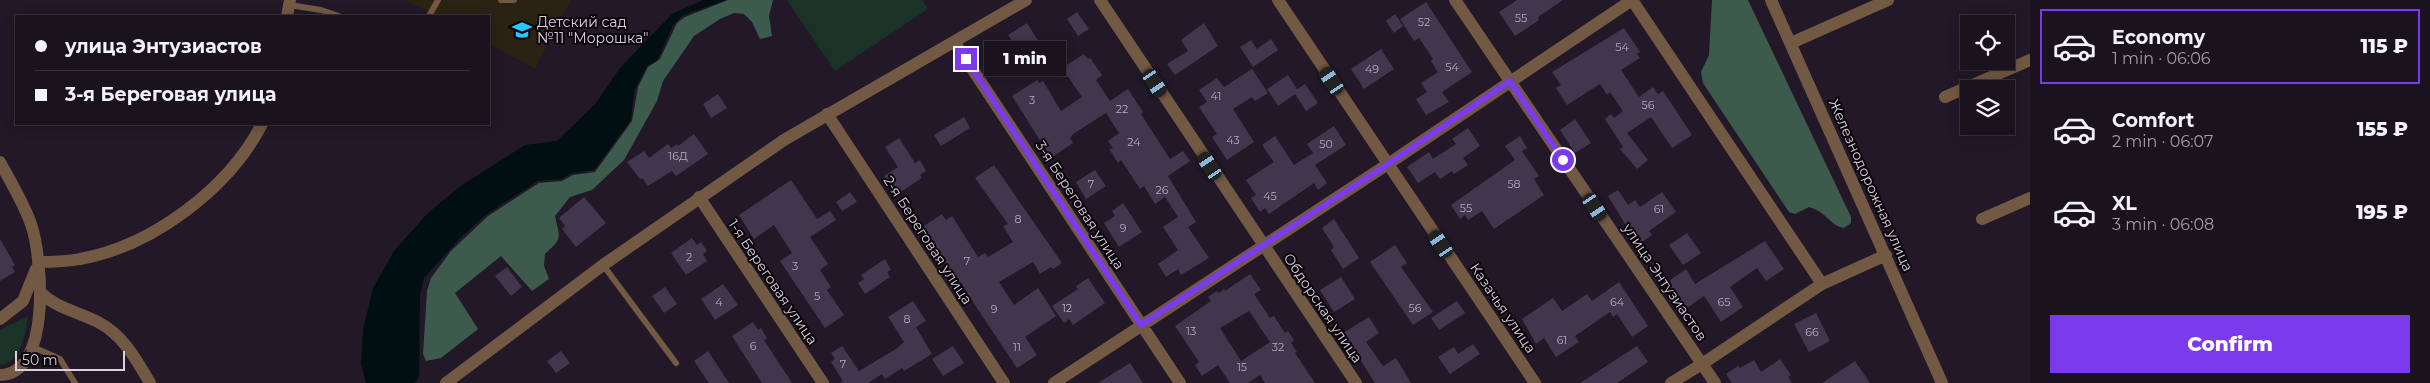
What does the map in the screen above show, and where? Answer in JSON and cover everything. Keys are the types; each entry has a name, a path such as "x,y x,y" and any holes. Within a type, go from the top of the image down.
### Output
{"street":[{"path":"446,383 604,265 699,197 784,140 955,43 1026,0"},
{"name":"Обдорская улица","path":"1100,0 1356,383"},
{"name":"Казачья улица","path":"1278,0 1536,383"},
{"name":"улица Энтузиастов","path":"1455,0 1715,383"},
{"path":"1054,383 1388,164 1632,0 1822,284"},
{"name":"Железнодорожная улица","path":"1771,0 1942,383"},
{"path":"1791,43 1888,0"},
{"name":"3-я Береговая улица","path":"955,43 1180,383"},
{"path":"1945,97 2030,60"},
{"name":"2-я Береговая улица","path":"827,114 1004,383"},
{"path":"38,262 82,259 126,244 153,230 208,194 237,164 261,125"},
{"path":"0,162 32,227 38,262 40,292 33,347 29,358 18,370 0,375"},
{"name":"1-я Береговая улица","path":"699,197 823,383"},
{"path":"1982,220 2030,198"},
{"path":"1671,383 1822,284 1886,255"},
{"path":"0,319 23,301 38,262"},
{"path":"40,292 56,306 98,322 118,336 132,353 150,383"}],"lane":[{"path":"430,15 438,0"},
{"path":"501,0 514,0"},
{"path":"289,7 321,10 335,15"},
{"path":"604,265 676,363"},
{"path":"33,347 60,359 75,383"}],"shaded area":[{"name":"Детский сад №11 \"Морошка\"","path":"405,0 571,0 535,69 490,45 490,15 434,15"},
{"path":"703,0 726,0 683,15 673,25 657,61 647,66 634,91 631,120 594,170 572,173 562,179 538,181 487,214 462,236 424,278 420,294 419,377 415,383 366,383 361,364 363,330 373,288 394,251 428,213 459,187 525,145 557,141 596,103 620,68 672,14"}],"green space":[{"path":"728,0 773,0 769,16 772,36 760,39 752,22 744,14 734,13 720,19 694,36 663,81 657,101 624,160 592,190 570,197 555,216 559,237 545,254 544,266 549,279 532,291 501,256 455,293 478,329 441,358 426,361 423,354 427,291 431,278 451,251 488,216 539,183 562,181 573,175 595,172 632,121 638,87 648,67 660,59 677,23 685,17"},
{"path":"787,0 922,0 928,9 835,71"},
{"path":"1712,0 1748,0 1851,217 1851,223 1844,228 1809,207 1795,214 1789,212 1703,83 1701,72 1709,55"},
{"path":"28,316 24,338 18,353 7,363 0,365 0,330"}],"building":[{"path":"1517,0 1563,0 1538,17 1539,20 1515,36 1499,12"},
{"path":"1426,2 1472,72 1442,92 1449,102 1426,115 1416,99 1427,92 1421,83 1438,72 1431,61 1433,59 1419,38 1414,41 1400,19"},
{"path":"1077,12 1089,29 1078,36 1067,19"},
{"path":"1395,14 1403,26 1394,33 1386,21"},
{"path":"1027,23 1040,44 1025,54 1020,46 1017,48 1008,35"},
{"path":"1204,23 1218,46 1175,75 1167,64 1188,51 1181,40"},
{"path":"1624,28 1640,52 1637,54 1640,58 1621,70 1639,97 1653,87 1658,94 1663,91 1692,135 1672,148 1651,117 1627,133 1648,160 1637,169 1620,149 1623,147 1605,119 1611,114 1614,118 1623,111 1610,92 1607,95 1600,84 1567,105 1556,88 1561,85 1552,72"},
{"path":"1271,39 1278,50 1253,67 1240,47 1251,40 1257,49"},
{"path":"1381,49 1394,69 1364,89 1351,69"},
{"path":"1084,54 1088,59 1090,58 1102,75 1096,80 1110,101 1128,89 1143,112 1141,114 1170,159 1183,151 1190,161 1168,176 1196,222 1188,227 1209,258 1181,275 1178,269 1166,277 1158,264 1178,250 1163,227 1178,217 1165,197 1155,204 1144,186 1140,189 1121,160 1118,163 1109,149 1113,148 1108,141 1119,133 1106,113 1073,134 1070,138 1073,143 1051,158 1012,96 1037,80 1039,83 1043,81 1061,111 1082,97 1062,68"},
{"path":"1252,69 1268,93 1255,101 1252,97 1233,109 1254,142 1227,160 1212,137 1217,134 1199,107 1207,102 1199,90 1217,78 1224,87"},
{"path":"1288,75 1297,89 1305,84 1318,103 1306,111 1295,94 1278,106 1267,89"},
{"path":"718,94 727,108 711,118 703,104"},
{"path":"964,117 970,128 941,146 934,135"},
{"path":"1575,119 1591,143 1575,153 1560,130"},
{"path":"1334,126 1346,145 1315,165 1327,183 1318,190 1314,183 1269,214 1265,208 1260,212 1251,198 1256,195 1246,180 1274,162 1262,145 1275,136 1294,165 1313,153 1307,144"},
{"path":"1468,128 1480,146 1463,158 1468,165 1454,174 1452,171 1440,179 1435,172 1418,183 1407,167 1429,152 1433,159 1456,144 1452,139"},
{"path":"694,134 708,154 676,176 672,171 648,186 627,162 644,151 649,158 668,144 671,148 677,144 678,146"},
{"path":"1520,136 1527,148 1522,151 1539,176 1534,179 1544,195 1494,229 1482,211 1468,220 1465,215 1460,219 1451,205 1515,160 1505,146"},
{"path":"899,138 915,163 920,160 926,171 920,175 922,178 896,195 884,176 898,167 885,147"},
{"path":"994,165 1062,263 1040,274 1033,262 999,282 1014,305 1038,288 1056,316 1025,337 1037,355 1017,368 961,284 952,289 944,277 951,272 924,226 942,214 946,220 952,216 978,257 985,253 988,257 1013,242 1003,226 1008,224 975,178"},
{"path":"1095,170 1106,186 1086,199 1076,182"},
{"path":"791,180 817,219 830,211 836,220 810,237 828,264 820,270 831,287 827,290 844,315 825,328 780,261 792,253 774,225 754,239 739,215"},
{"path":"1618,190 1628,205 1635,200 1640,207 1662,192 1676,212 1649,231 1652,235 1638,245 1608,196"},
{"path":"850,192 857,202 842,211 836,202"},
{"path":"584,197 606,223 576,247 562,229 565,226 559,218"},
{"path":"1123,203 1142,232 1119,247 1104,223 1115,216 1112,211"},
{"path":"1334,219 1359,258 1343,269 1331,250 1334,247 1322,228"},
{"path":"1687,233 1701,253 1683,265 1669,245"},
{"path":"692,238 697,245 701,242 707,251 703,254 707,261 686,275 671,253"},
{"path":"0,239 15,265 12,267 15,272 0,281"},
{"path":"1765,241 1784,269 1766,281 1757,268 1730,287 1743,307 1721,322 1704,296 1684,310 1666,283 1686,269 1695,284"},
{"path":"1395,245 1407,263 1401,267 1433,312 1413,325 1370,262"},
{"path":"885,259 891,270 887,272 890,277 865,294 858,283 864,279 861,275"},
{"path":"507,267 522,287 511,296 495,276"},
{"path":"1250,274 1261,290 1254,294 1270,318 1274,316 1285,333 1288,331 1294,340 1291,343 1297,352 1295,353 1315,383 1265,383 1260,375 1248,383 1230,383 1218,365 1202,376 1195,365 1199,362 1175,326 1211,301 1208,297 1217,291 1219,293 1224,289 1225,291","holes":["1249,311 1270,342 1241,361 1220,328"]},
{"path":"1341,277 1355,299 1334,312 1320,290"},
{"path":"1088,278 1105,303 1073,325 1069,319 1064,323 1052,306 1078,289 1076,286"},
{"path":"1619,282 1648,326 1632,337 1617,314 1613,317 1610,312 1575,336 1579,342 1556,357 1544,338 1536,344 1522,319 1553,298 1562,311 1587,294 1592,301"},
{"path":"723,284 738,305 715,320 701,299"},
{"path":"665,287 677,304 664,313 652,296"},
{"path":"913,301 926,321 916,327 932,354 904,371 902,368 885,379 882,374 868,383 840,383 843,381 831,362 835,359 831,353 842,346 859,371 896,349 904,342 888,317"},
{"path":"1457,301 1465,313 1439,330 1431,318"},
{"path":"1816,313 1830,341 1809,352 1794,324"},
{"path":"1369,317 1379,333 1366,342 1383,366 1396,358 1411,383 1375,383 1343,333"},
{"path":"753,322 758,330 761,328 767,338 764,340 792,383 762,383 732,336"},
{"path":"1473,344 1480,354 1450,374 1438,357 1454,347 1458,354"},
{"path":"953,346 964,363 943,376 932,359"},
{"path":"1637,346 1648,362 1617,383 1580,383"},
{"path":"561,351 570,363 556,373 547,361"},
{"path":"708,351 729,383 709,383 694,361"},
{"path":"1780,359 1791,375 1788,377 1792,383 1732,383 1726,374 1738,366 1740,368 1754,360 1761,372"},
{"path":"1855,361 1870,383 1822,383"},
{"path":"1130,363 1143,383 1098,383"}],"place":[{"name":"Детский сад №11 \"Морошка\"","path":"522,30"}],"route":[{"path":"966,59 1141,325 1388,164 1510,81 1563,160"}]}
